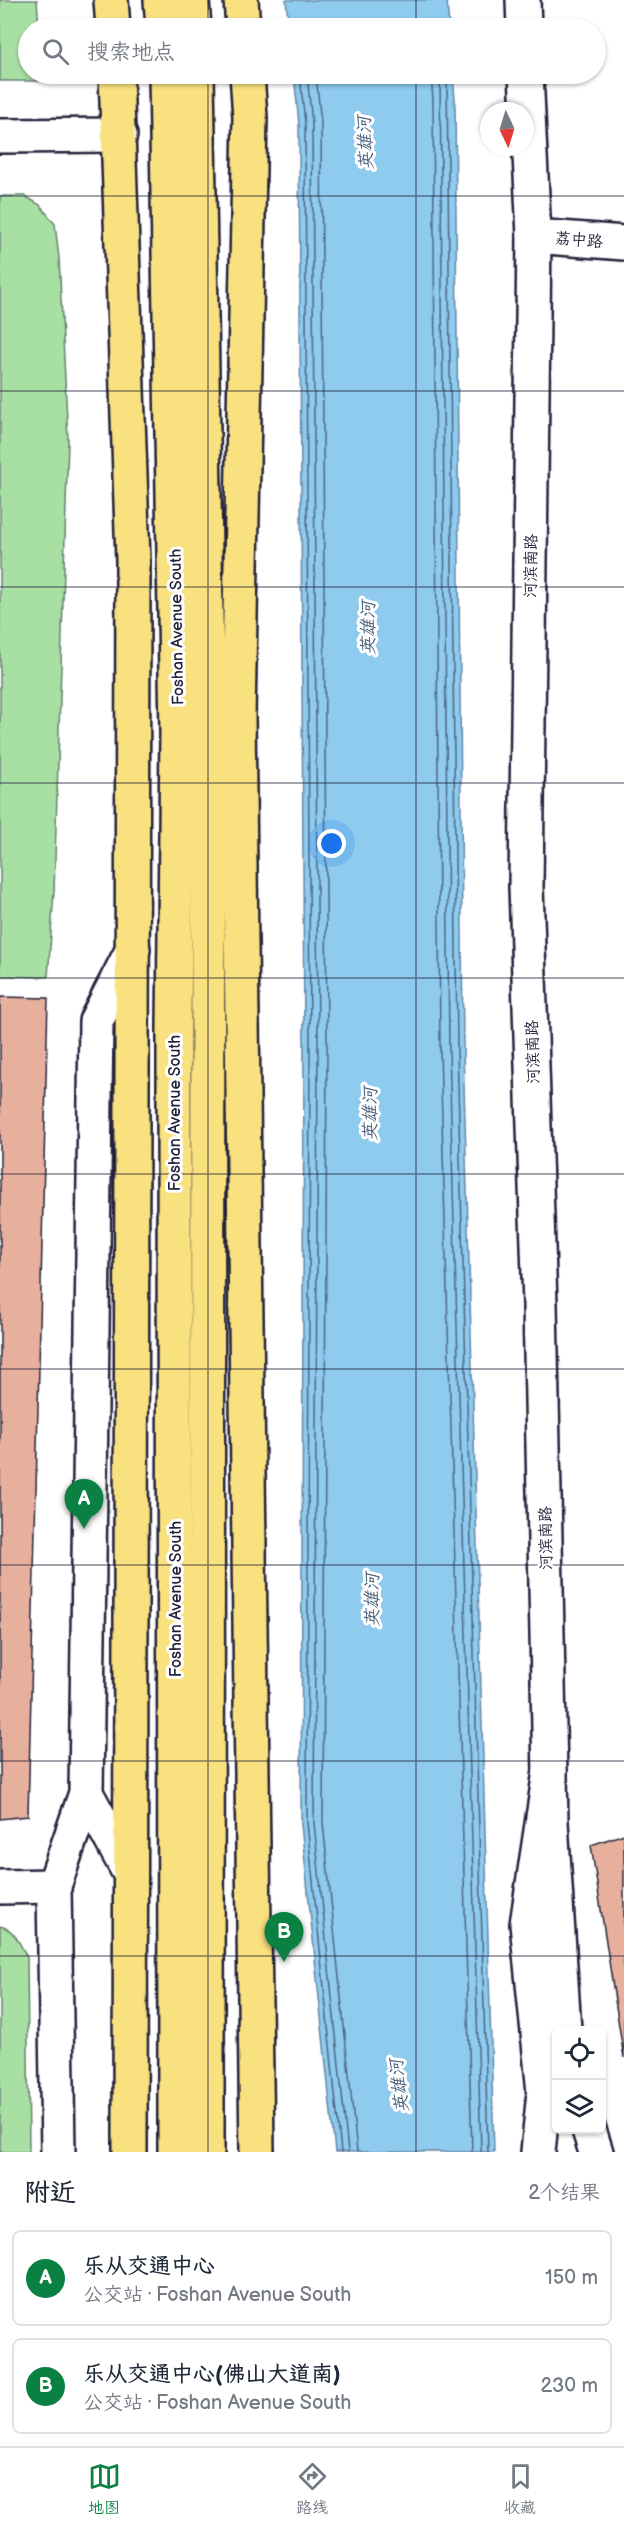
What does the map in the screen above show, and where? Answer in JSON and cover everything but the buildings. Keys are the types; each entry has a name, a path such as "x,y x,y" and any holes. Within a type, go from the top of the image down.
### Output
{"highway":[{"path":"111,0 112,18"},
{"path":"161,0 162,18"},
{"path":"192,0 193,18"},
{"path":"241,0 242,18"},
{"path":"117,84 134,560 130,2152"},
{"name":"Foshan Avenue South","path":"166,84 193,733 207,935 207,2152"},
{"name":"Foshan Avenue South","path":"175,2152 174,1027 176,948 193,733 197,84"},
{"path":"248,84 250,117 238,716 257,2152"},
{"path":"134,560 176,948"},
{"path":"207,935 238,716"}],"street":[{"path":"523,0 524,18"},
{"name":"河滨南路","path":"526,84 534,236 526,887 540,1305 550,1771 564,2026"},
{"path":"0,136 120,135"},
{"name":"荔中路","path":"534,236 624,243"},
{"path":"58,2152 54,1886 86,1793 96,1021 133,949"},
{"path":"538,2152 544,2092 527,1924 550,1771"},
{"path":"86,1793 130,1874"},
{"path":"0,1887 54,1886"},
{"path":"561,2152 562,2134"},
{"path":"576,2134 578,2152"},
{"path":"590,2134 596,2152"}],"green space":[{"path":"0,0 37,0 38,18 18,18 18,81 0,81"},
{"path":"0,196 25,196 40,205 55,224 59,258 68,440 54,891 48,977 0,976"},
{"path":"0,1926 10,1930 27,1957 29,2152 0,2152"}],"water":[{"path":"286,0 447,0 448,18 288,18"},
{"name":"英雄河","path":"295,84 454,84 463,1049 494,2152 335,2152 301,1824 304,1047 299,124"}],"place":[{"name":"乐从交通中心","path":"84,1529"},
{"name":"乐从交通中心(佛山大道南)","path":"284,1962"}]}
